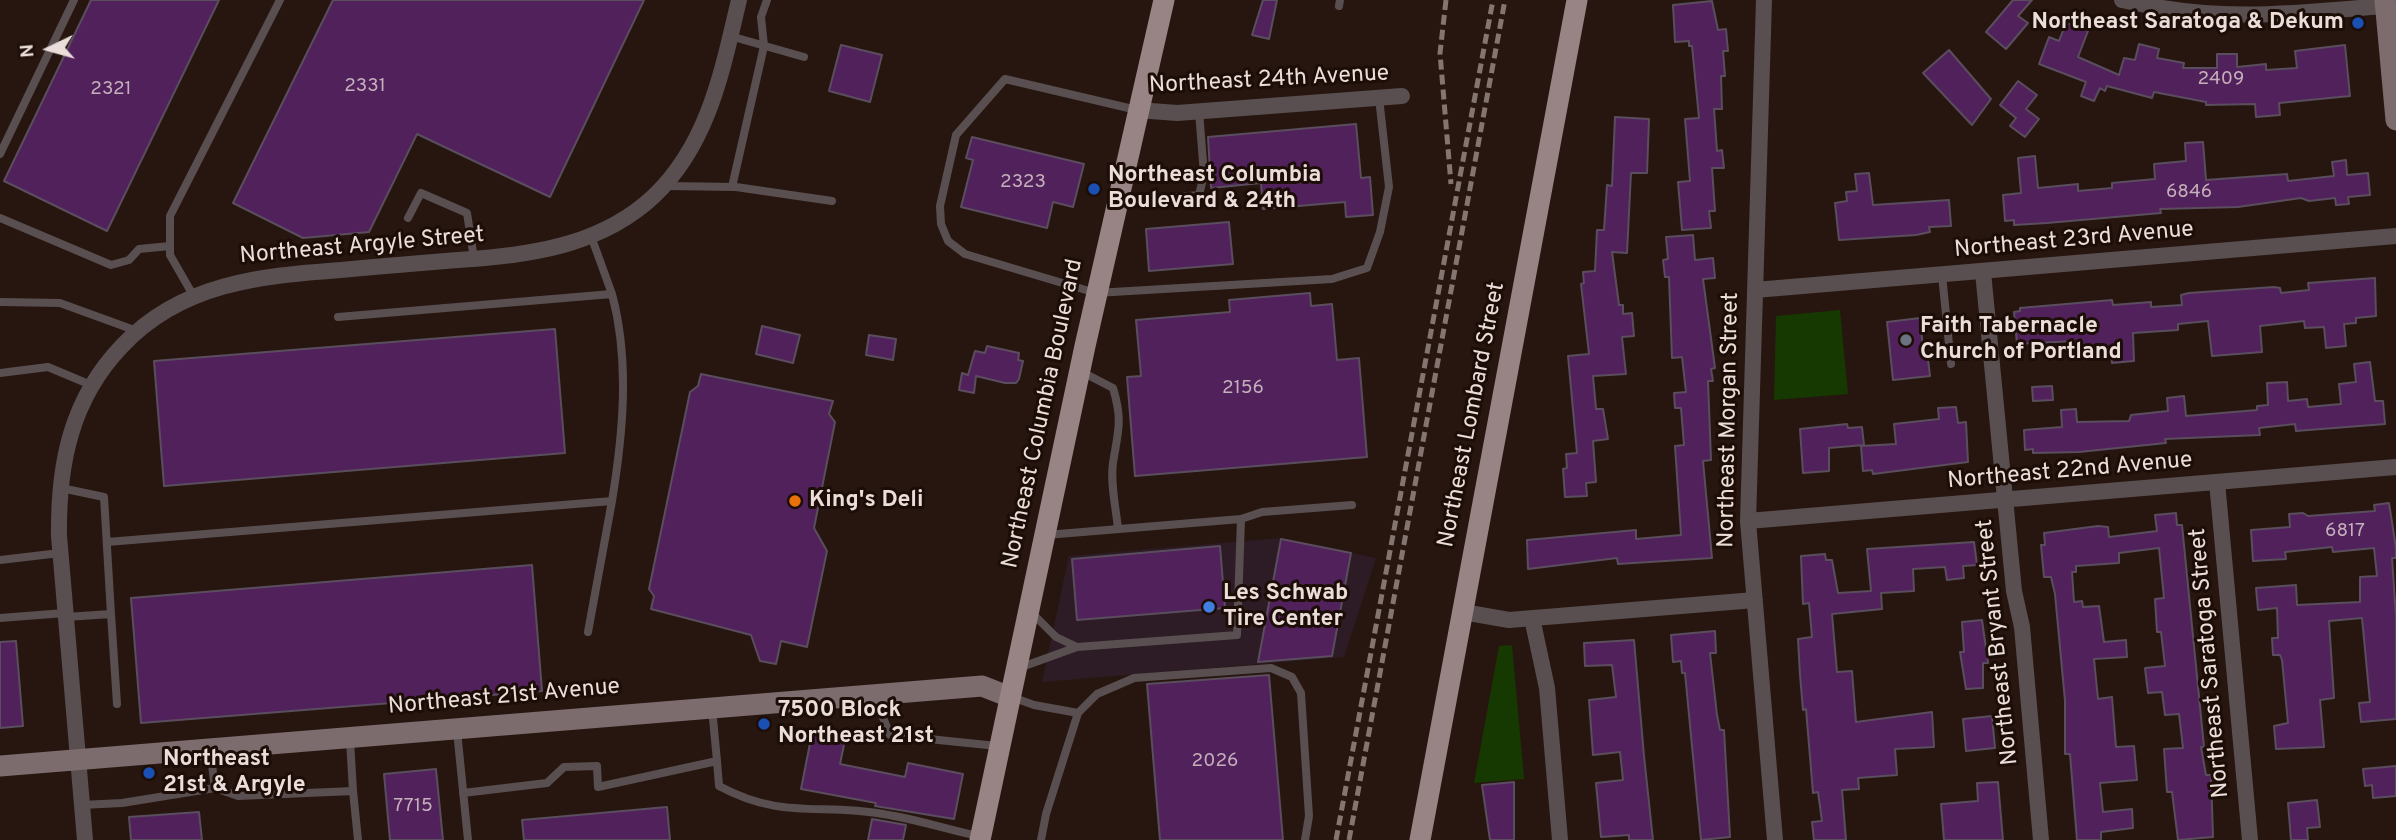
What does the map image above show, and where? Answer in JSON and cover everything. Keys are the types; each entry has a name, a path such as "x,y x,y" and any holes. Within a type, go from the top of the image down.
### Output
{"main road":[{"name":"Northeast Columbia Boulevard","path":"981,838 1096,293 1164,0"},
{"name":"Northeast Lombard Street","path":"1420,840 1577,0"}],"street":[{"name":"Northeast Argyle Street","path":"85,840 60,553 59,487 69,435 91,385 107,361 137,331 193,295 218,286 268,275 548,251 591,236 627,216 663,186 689,153 704,126 718,88 739,0"},
{"name":"Northeast Morgan Street","path":"1764,0 1748,521 1775,840"},
{"path":"2122,0 2199,15 2235,17 2389,4 2396,120"},
{"name":"Northeast 24th Avenue","path":"1138,110 1199,111 1402,96"},
{"name":"Northeast 23rd Avenue","path":"1755,290 2396,236"},
{"name":"Northeast Bryant Street","path":"1983,272 2014,591 2022,627 2041,840"},
{"name":"Northeast 22nd Avenue","path":"1748,521 2396,467"},
{"name":"Northeast Saratoga Street","path":"2217,482 2250,840"},
{"path":"1463,612 1496,619 1532,618 1755,600"},
{"path":"1532,618 1546,688 1560,840"},
{"name":"Northeast 21st Avenue","path":"0,766 982,686 1010,697"}],"lane":[{"path":"0,154 74,0"},
{"path":"193,295 170,255 170,216 280,0"},
{"path":"733,187 764,46 761,17 767,0"},
{"path":"730,36 804,57"},
{"path":"1138,110 1005,79 956,135 943,194 941,224 948,241 965,254 1096,293 1332,279 1367,268 1380,232 1389,187 1378,98"},
{"path":"1117,203 1199,195 1204,175 1199,111"},
{"path":"663,186 733,187 832,201"},
{"path":"408,218 421,193 467,213 474,259"},
{"path":"0,218 111,265 128,260 139,249 170,246"},
{"path":"588,632 624,429 618,316 591,236"},
{"path":"1942,275 1951,364"},
{"path":"338,317 612,294"},
{"path":"0,302 60,303 137,331"},
{"path":"0,373 48,368 91,385"},
{"path":"1079,371 1113,388 1119,408 1119,443 1113,465 1118,529"},
{"path":"59,487 104,497 117,704"},
{"path":"107,542 612,501"},
{"path":"1045,535 1241,519 1262,512 1352,505"},
{"path":"1017,669 1077,647 1237,635 1241,519"},
{"path":"0,560 60,553"},
{"path":"1029,610 1056,637 1077,647"},
{"path":"0,618 111,614"},
{"path":"1041,840 1046,814 1078,713 1097,694 1134,678 1271,668 1292,677 1301,693 1309,816 1305,840"},
{"path":"874,695 890,735 1000,746"},
{"path":"1010,697 1034,705 1078,713"},
{"path":"712,708 719,786 744,799 789,810 881,814 981,838"},
{"path":"457,729 468,840"},
{"path":"350,737 352,791 358,840"},
{"path":"209,749 215,788"},
{"path":"463,793 547,783 564,768 597,766 598,787 718,761"},
{"path":"82,805 122,803 215,788 237,796 352,791"}],"shaded area":[{"name":"Les Schwab Tire Center","path":"1280,538 1376,558 1344,657 1042,682 1069,556"}],"green space":[{"path":"1840,310 1848,394 1774,400 1776,316"},
{"path":"1512,645 1524,779 1474,783 1499,646"}],"building":[{"path":"91,0 219,0 107,231 4,181"},
{"path":"333,0 644,0 550,197 417,134 369,232 303,238 233,203"},
{"path":"1263,0 1277,0 1269,39 1252,35"},
{"path":"2013,0 2032,0 2018,16 2028,23 2006,49 1986,32"},
{"path":"1712,1 1718,30 1726,29 1728,51 1723,51 1725,76 1721,76 1722,109 1714,109 1717,151 1722,150 1724,168 1712,168 1715,211 1709,211 1711,228 1682,230 1678,182 1690,181 1685,119 1699,118 1692,46 1689,46 1689,41 1675,42 1673,5"},
{"path":"2066,23 2088,31 2078,57 2119,75 2124,58 2135,60 2139,44 2159,49 2157,58 2184,63 2183,68 2217,68 2217,54 2237,54 2237,67 2266,64 2266,70 2297,68 2295,51 2345,45 2350,96 2279,103 2280,115 2256,117 2255,104 2206,105 2206,102 2154,92 2152,98 2107,86 2105,91 2100,88 2094,101 2081,96 2086,82 2039,64 2049,37 2059,41"},
{"path":"841,45 882,55 870,102 829,91"},
{"path":"1949,50 1991,99 1972,125 1923,73"},
{"path":"2018,81 2037,95 2026,109 2039,119 2025,137 2010,126 2016,118 2000,105"},
{"path":"1615,117 1649,119 1647,173 1631,173 1627,253 1612,252 1619,305 1623,305 1623,314 1632,313 1634,336 1622,337 1626,374 1593,376 1596,409 1603,409 1608,439 1593,441 1596,482 1586,483 1587,496 1565,497 1563,469 1567,468 1566,454 1577,453 1568,356 1589,354 1581,284 1584,283 1583,272 1595,271 1597,230 1604,230 1607,185 1612,186"},
{"path":"1356,124 1361,178 1370,177 1373,215 1346,217 1345,202 1263,209 1261,183 1211,188 1208,137"},
{"path":"972,137 1084,164 1073,207 1053,202 1047,228 961,207 973,160 966,158"},
{"path":"2203,142 2206,180 2287,174 2288,181 2334,176 2332,162 2346,160 2347,175 2368,173 2370,195 2348,197 2349,204 2336,205 2335,198 2309,201 2301,198 2238,207 2160,209 2161,213 2047,223 2014,225 2014,220 2005,221 2003,195 2021,193 2018,158 2035,156 2038,188 2078,184 2078,191 2112,188 2112,183 2155,179 2154,164 2186,161 2185,143"},
{"path":"1869,173 1873,205 1949,200 1951,226 1929,227 1930,232 1916,235 1839,240 1835,203 1847,201 1846,192 1857,191 1855,174"},
{"path":"1229,222 1233,264 1149,271 1146,229"},
{"path":"1693,235 1695,260 1713,258 1715,278 1703,279 1715,368 1711,369 1713,381 1708,381 1711,460 1703,461 1712,558 1618,564 1617,558 1528,569 1527,540 1636,530 1636,539 1681,535 1675,446 1684,445 1681,408 1675,408 1674,393 1686,392 1682,357 1672,358 1669,277 1665,277 1663,260 1668,259 1666,237"},
{"path":"2375,278 2376,316 2356,318 2356,323 2344,324 2346,346 2326,348 2324,327 2305,328 2304,321 2260,326 2262,352 2212,356 2208,321 2178,324 2178,330 2133,333 2134,361 2112,363 2111,352 2077,356 2075,341 2017,344 2014,312 2020,311 2020,308 2112,300 2113,305 2151,302 2151,307 2182,305 2181,295 2189,293 2274,287 2280,288 2281,293 2309,290 2308,283"},
{"path":"1310,293 1311,306 1332,304 1337,360 1359,358 1367,457 1135,476 1127,377 1141,376 1136,320 1230,312 1229,300"},
{"name":"Faith Tabernacle Church of Portland","path":"1920,318 1924,359 1928,359 1930,376 1893,380 1887,322"},
{"path":"762,326 800,335 793,363 756,354"},
{"path":"555,329 565,453 164,486 154,361"},
{"path":"869,335 896,339 893,360 866,355"},
{"path":"987,346 1019,353 1018,360 1023,361 1019,379 1016,383 1005,383 976,376 974,393 959,390 962,373 968,375 975,351 985,353"},
{"path":"2370,362 2375,401 2383,401 2385,424 2296,431 2295,424 2259,428 2260,435 2165,439 2166,443 2079,452 2033,453 2033,449 2025,450 2024,430 2062,427 2061,410 2076,409 2077,422 2129,421 2131,415 2168,411 2167,398 2184,396 2186,416 2257,410 2257,406 2268,405 2267,383 2287,382 2288,401 2307,399 2308,407 2341,404 2339,384 2356,382 2354,364"},
{"path":"701,374 833,401 829,414 835,422 814,528 827,551 807,647 781,641 776,664 760,661 751,635 651,609 654,596 649,589 690,392 698,386"},
{"path":"2052,386 2053,400 2033,401 2032,387"},
{"path":"1956,407 1958,423 1966,422 1968,462 1873,474 1872,470 1863,471 1861,446 1896,444 1894,424 1939,419 1938,408"},
{"path":"1847,424 1848,428 1862,427 1864,445 1829,448 1829,471 1803,473 1800,429"},
{"path":"2389,503 2396,548 2396,558 2392,558 2396,617 2396,719 2361,722 2359,703 2370,702 2362,618 2329,621 2334,698 2320,700 2324,747 2276,749 2274,726 2288,723 2282,660 2280,655 2273,655 2272,638 2278,638 2277,608 2258,610 2256,588 2296,585 2297,605 2360,602 2360,577 2377,576 2374,548 2333,552 2332,547 2285,552 2286,559 2253,561 2251,530 2290,527 2289,514 2303,513 2308,516 2375,511 2374,505"},
{"path":"2176,513 2177,525 2182,525 2204,747 2201,747 2206,775 2211,775 2213,837 2178,840 2172,792 2167,792 2164,749 2183,748 2179,714 2165,715 2162,692 2148,693 2145,668 2165,666 2161,632 2157,632 2155,599 2164,598 2159,548 2119,553 2119,563 2076,566 2076,572 2072,572 2074,602 2082,601 2083,607 2099,606 2104,642 2126,640 2127,657 2094,659 2098,699 2112,697 2116,747 2134,746 2137,780 2100,783 2103,812 2132,809 2133,828 2101,832 2101,840 2077,840 2070,754 2065,754 2065,701 2055,594 2051,577 2044,577 2041,545 2045,545 2044,533 2098,526 2108,527 2109,537 2157,531 2155,515"},
{"path":"1281,539 1351,553 1332,656 1258,662"},
{"path":"1974,542 1977,565 1963,566 1964,578 1947,580 1945,567 1913,569 1914,591 1881,593 1882,609 1832,614 1837,672 1852,671 1856,722 1932,712 1934,747 1895,749 1897,775 1858,778 1859,789 1842,790 1846,840 1814,840 1812,822 1822,821 1818,792 1813,793 1806,709 1803,710 1800,675 1798,639 1812,637 1809,603 1803,604 1801,556 1825,554 1826,560 1832,560 1838,593 1871,591 1867,549"},
{"path":"1220,546 1225,608 1077,620 1072,559"},
{"path":"532,565 542,691 141,723 131,598"},
{"path":"1982,620 1988,663 1983,663 1983,688 1966,689 1960,652 1964,652 1962,622"},
{"path":"1715,631 1716,653 1710,653 1717,715 1720,730 1724,730 1730,837 1701,840 1685,673 1682,673 1681,661 1673,662 1671,635"},
{"path":"1634,640 1653,840 1629,840 1629,835 1601,837 1596,783 1623,780 1620,752 1593,755 1589,700 1616,697 1612,665 1585,666 1584,643"},
{"path":"16,641 23,726 0,728 0,642"},
{"path":"1269,675 1283,840 1160,840 1147,684"},
{"path":"1992,716 1995,748 1966,751 1963,719"},
{"path":"813,728 846,735 840,764 905,777 908,763 963,774 954,819 875,806 876,803 801,789"},
{"path":"2396,766 2396,796 2373,798 2372,785 2365,786 2363,769"},
{"path":"436,769 443,840 390,840 384,774"},
{"path":"1514,782 1514,840 1490,840 1482,785"},
{"path":"1998,782 2003,840 1944,840 1941,804 1978,801 1977,783"},
{"path":"2317,800 2320,827 2307,828 2308,840 2291,840 2288,803"},
{"path":"667,807 670,840 524,840 522,820"},
{"path":"199,812 202,840 131,840 129,817"},
{"path":"872,819 906,825 903,840 868,840"}],"railway":[{"path":"1446,0 1440,53 1451,184"},
{"path":"1336,840 1493,0"},
{"path":"1349,840 1505,0"}],"place":[{"name":"Northeast Saratoga & Dekum","path":"2358,23"},
{"name":"Northeast Columbia Boulevard & 24th","path":"1094,189"},
{"name":"Faith Tabernacle Church of Portland","path":"1906,340"},
{"name":"King's Deli","path":"795,501"},
{"name":"Les Schwab Tire Center","path":"1209,607"},
{"name":"7500 Block Northeast 21st","path":"764,724"},
{"name":"Northeast 21st & Argyle","path":"149,773"}]}
